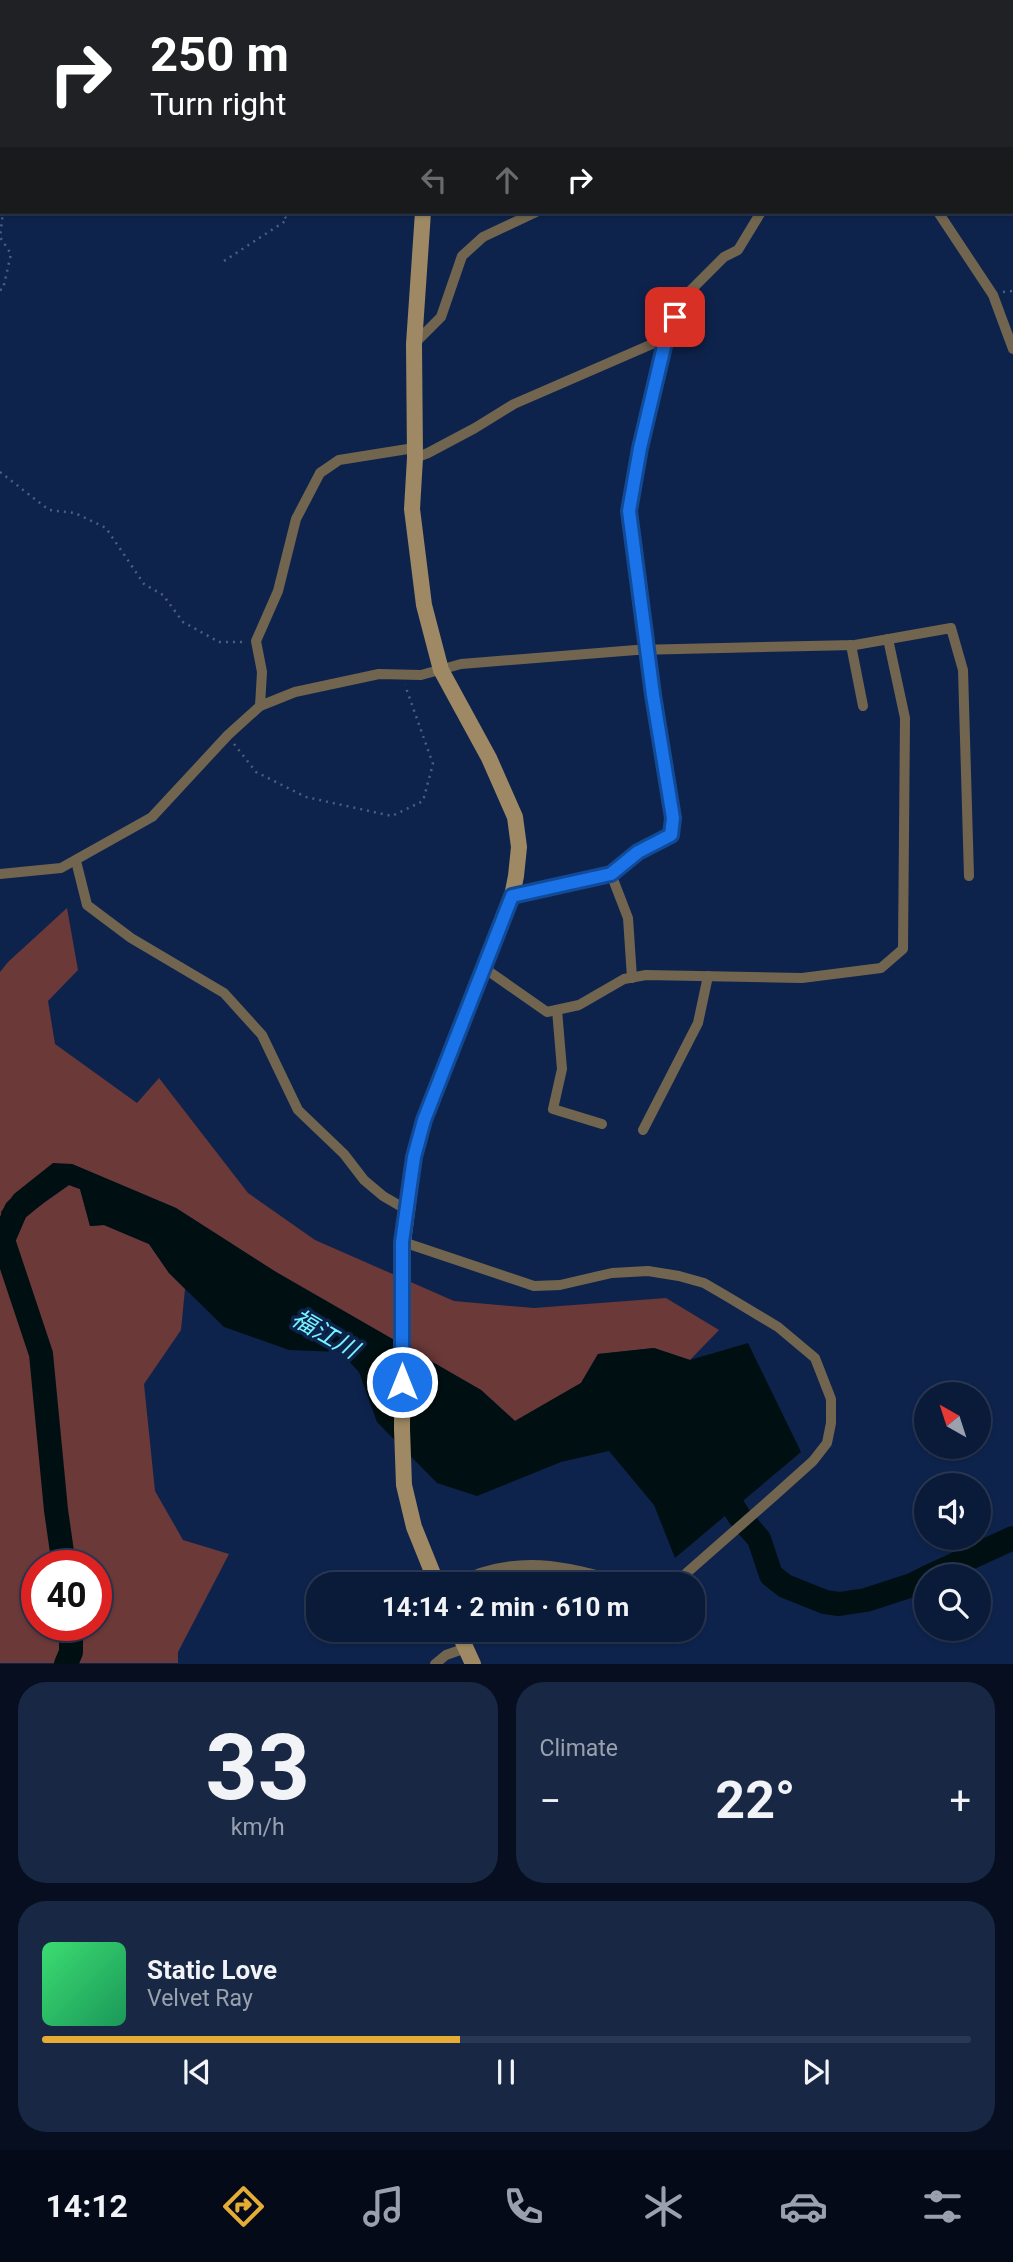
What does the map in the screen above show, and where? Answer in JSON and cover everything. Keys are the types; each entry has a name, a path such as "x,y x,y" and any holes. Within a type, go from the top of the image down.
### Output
{"street":[{"path":"423,214 414,344 412,509 424,605 441,670 489,758 515,817 519,847 512,896 424,1120 414,1157 402,1242 404,1485 414,1527 432,1572"},
{"path":"414,344 441,317 462,256 483,237 532,214"},
{"path":"512,896 611,874 638,852 671,835 673,818 629,511 640,448 666,338 686,295 724,257 738,250 760,214"},
{"path":"939,214 993,295 1013,349"},
{"path":"260,706 262,672 256,641 278,591 296,519 320,473 339,460 428,453 514,404 666,338"},
{"path":"0,874 61,868 152,817 228,735 260,706 295,692 379,674 421,675 461,664 647,651 850,645 951,628 963,670 969,876"},
{"path":"484,968 548,1012 579,1005 624,979 646,975 802,978 881,968 903,949 905,718 888,639"},
{"path":"850,645 863,706"},
{"path":"76,861 87,905 131,938 224,993 262,1035 298,1110 344,1154 364,1180 383,1196 407,1210"},
{"path":"611,874 628,918 632,978"},
{"path":"643,1130 698,1024 708,976"},
{"path":"557,1010 562,1069 552,1109 603,1124"},
{"path":"402,1242 534,1286 560,1285 611,1273 648,1271 704,1283 778,1327 816,1358 831,1399 831,1423 827,1443 813,1461 688,1572"},
{"path":"491,1572 509,1566 546,1564 585,1572"},
{"path":"435,1664 446,1655 469,1656"}],"path":[{"path":"0,290 6,280 11,254 0,237 3,214"},
{"path":"224,261 287,220 283,214"},
{"path":"0,472 49,510 75,513 106,528 144,584 163,595 183,622 219,642 256,641"},
{"path":"228,735 256,772 306,797 392,816 423,801 433,764 401,675"}],"shaded area":[{"path":"67,908 78,970 48,1001 55,1044 137,1103 159,1078 248,1193 315,1240 454,1301 534,1308 666,1298 719,1330 690,1360 654,1348 598,1354 581,1383 515,1421 481,1390 276,1272 176,1208 72,1164 35,1209 69,1185 80,1189 90,1226 104,1225 149,1244 169,1273 185,1289 181,1330 144,1384 155,1491 183,1540 229,1554 178,1652 178,1663 0,1663 0,972"}],"water":[{"path":"53,1163 72,1164 176,1208 276,1272 481,1390 515,1421 581,1383 598,1354 654,1348 690,1360 748,1343 801,1452 675,1558 654,1505 609,1451 561,1462 477,1496 437,1483 377,1422 359,1372 340,1352 289,1350 224,1327 169,1273 149,1244 104,1225 90,1226 80,1189 69,1185 35,1209 4,1223 1,1212 14,1194"}],"waterway":[{"name":"福江川","path":"33,1196 16,1210 3,1240 41,1354 62,1550"},
{"name":"福江川","path":"716,1479 739,1516 759,1539 771,1575 785,1586 825,1602 839,1604 866,1600 914,1584"},
{"name":"福江川","path":"956,1564 1013,1538"},
{"name":"福江川","path":"66,1664 71,1652 71,1641"}],"route":[{"path":"402,1382 402,1242 414,1157 424,1120 512,896 611,874 638,852 671,835 673,818 653,695 629,511 640,448 666,338 675,317"}]}
